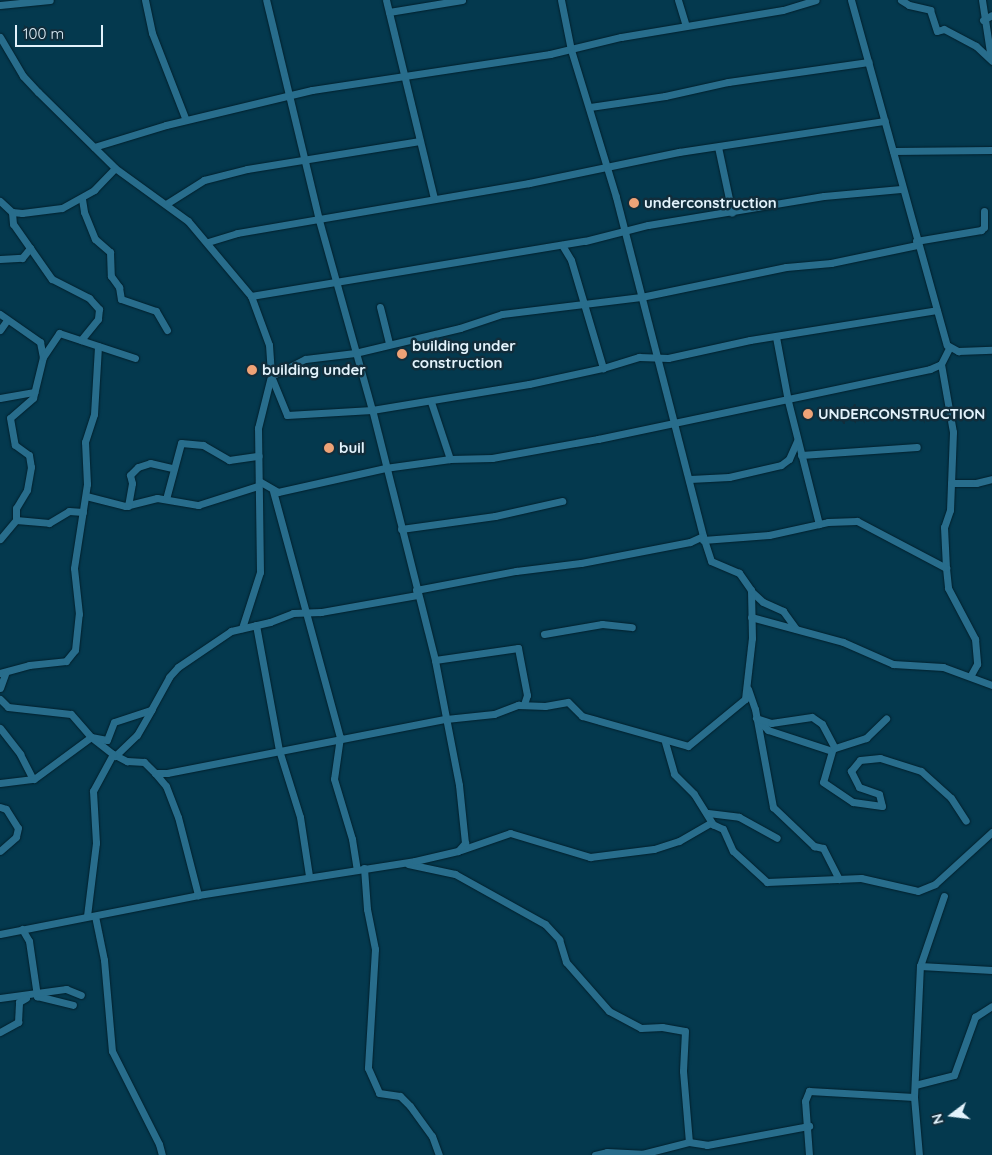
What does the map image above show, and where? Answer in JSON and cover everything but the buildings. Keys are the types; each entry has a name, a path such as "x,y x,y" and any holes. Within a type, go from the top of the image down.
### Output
{"street":[{"path":"0,5 50,0"},
{"path":"145,0 151,27 186,120"},
{"path":"266,0 319,220 372,410 385,468 435,660 466,840 458,851"},
{"path":"386,0 434,198"},
{"path":"389,12 462,0"},
{"path":"561,0 571,50 608,168 672,422 690,479 703,538 711,561 739,573 751,591 763,602 783,611 796,629"},
{"path":"678,0 686,26"},
{"path":"94,148 186,120 288,95 405,74 449,70 571,50 686,26 783,10 816,0"},
{"path":"850,0 885,121 901,189 949,348 941,364 953,432 950,510 944,527 946,568 948,588 975,639 977,664 971,675"},
{"path":"901,0 908,5 930,10 937,31 944,28 976,46 992,60"},
{"path":"982,0 992,60"},
{"path":"984,20 992,15"},
{"path":"0,37 23,76 115,168 166,204 208,242 250,296 269,345 271,376 286,415 372,410 431,402 603,368 639,357 668,358 776,336 936,310"},
{"path":"590,107 665,96 737,80 869,62"},
{"path":"208,242 237,233 608,168 679,152 885,121"},
{"path":"166,204 204,180 305,160 420,141"},
{"path":"718,147 732,213"},
{"path":"893,151 992,150"},
{"path":"12,212 53,210 82,199 115,168"},
{"path":"250,296 338,284 562,245 625,231 824,196 901,189"},
{"path":"82,199 84,212 95,239 110,252 112,276 119,287 121,299 156,312 167,330"},
{"path":"0,201 12,212 13,224 52,280 89,298 99,309 98,319 82,340"},
{"path":"242,628 260,572 258,428 271,376 305,359 355,353 460,328 502,314 641,297 786,267 831,263 981,230 984,226 984,211"},
{"path":"562,245 568,253 603,368"},
{"path":"0,259 22,258 30,248"},
{"path":"380,307 389,344"},
{"path":"0,314 40,342 43,357"},
{"path":"0,330 7,320"},
{"path":"0,539 16,520 16,508 27,490 31,458 15,445 10,418 31,402 43,357 56,335 82,340 135,358"},
{"path":"776,336 788,401 819,524"},
{"path":"0,688 2,674 24,666 66,661 72,657 79,614 74,568 86,496 85,442 94,414 98,346"},
{"path":"949,348 992,350"},
{"path":"86,496 128,506 151,499 166,499 202,505 258,484 273,491 385,468 450,459 492,458 788,401 941,364"},
{"path":"0,398 34,392"},
{"path":"431,402 450,459"},
{"path":"690,479 729,477 781,465 789,459 798,441"},
{"path":"166,499 172,468 179,446 185,442 203,445 229,460 259,456"},
{"path":"801,455 866,449 917,447"},
{"path":"128,506 132,483 130,474 138,467 150,463 172,468"},
{"path":"951,482 981,483 992,479"},
{"path":"273,491 340,737 334,779 360,868 375,949 368,1068 379,1093 400,1096 410,1106 432,1136 439,1155"},
{"path":"401,529 495,516 562,501"},
{"path":"16,520 48,523 69,511 83,512"},
{"path":"162,1155 159,1144 112,1051 104,960 91,916 96,843 93,791 114,755 137,735 169,677 178,667 227,633 306,612 417,592 516,571 582,563 703,538 769,535 819,524 857,521 946,568"},
{"path":"155,773 168,774 340,737 446,719 494,714 524,704 545,706 568,702 582,716 665,742 685,746 691,744 744,702 747,686 751,591"},
{"path":"751,617 843,642 896,665 927,665 971,675 992,685"},
{"path":"544,634 602,624 632,627"},
{"path":"256,625 279,750 300,817 309,876"},
{"path":"435,660 516,647 524,670 527,695 524,704"},
{"path":"747,686 756,718 773,807 814,846 823,848 838,879"},
{"path":"1,703 71,714 91,737 114,755 144,762 166,786 178,817 198,895"},
{"path":"0,783 33,780 91,737 106,740 114,722 152,709"},
{"path":"756,718 771,723 812,717 822,724 835,748 866,738 886,719"},
{"path":"756,718 768,730 832,751 823,782 852,802 882,806 879,794 859,787 851,771 860,760 880,758 921,771 950,798 966,821"},
{"path":"0,728 20,754 33,780"},
{"path":"665,742 674,774 690,789 708,813 713,824 722,829 733,851 768,882 862,878 920,890 935,884 992,832"},
{"path":"0,807 6,809 16,820 18,831 16,837 0,851"},
{"path":"708,813 739,817 777,838"},
{"path":"0,934 198,895 276,884 309,876 360,868 403,863 458,851 510,833 590,857 654,849 713,824"},
{"path":"403,863 455,874 545,924 559,939 566,962 603,1004 635,1026 684,1031 683,1071 689,1142"},
{"path":"919,1155 914,1097 920,966 944,896"},
{"path":"22,929 29,941 36,994"},
{"path":"920,966 992,970"},
{"path":"0,998 66,989 81,995"},
{"path":"0,1032 18,1022 20,1000 36,994 73,1005"},
{"path":"915,1085 954,1075 975,1018 992,1006"},
{"path":"809,1155 809,1126 805,1100 809,1091 914,1097"},
{"path":"595,1155 607,1152 642,1154 689,1142 707,1145 809,1126"}],"place":[{"name":"underconstruction","path":"634,203"},
{"name":"building under construction","path":"402,354"},
{"name":"building under","path":"252,370"},
{"name":"UNDERCONSTRUCTION","path":"808,414"},
{"name":"buil","path":"329,448"}]}
